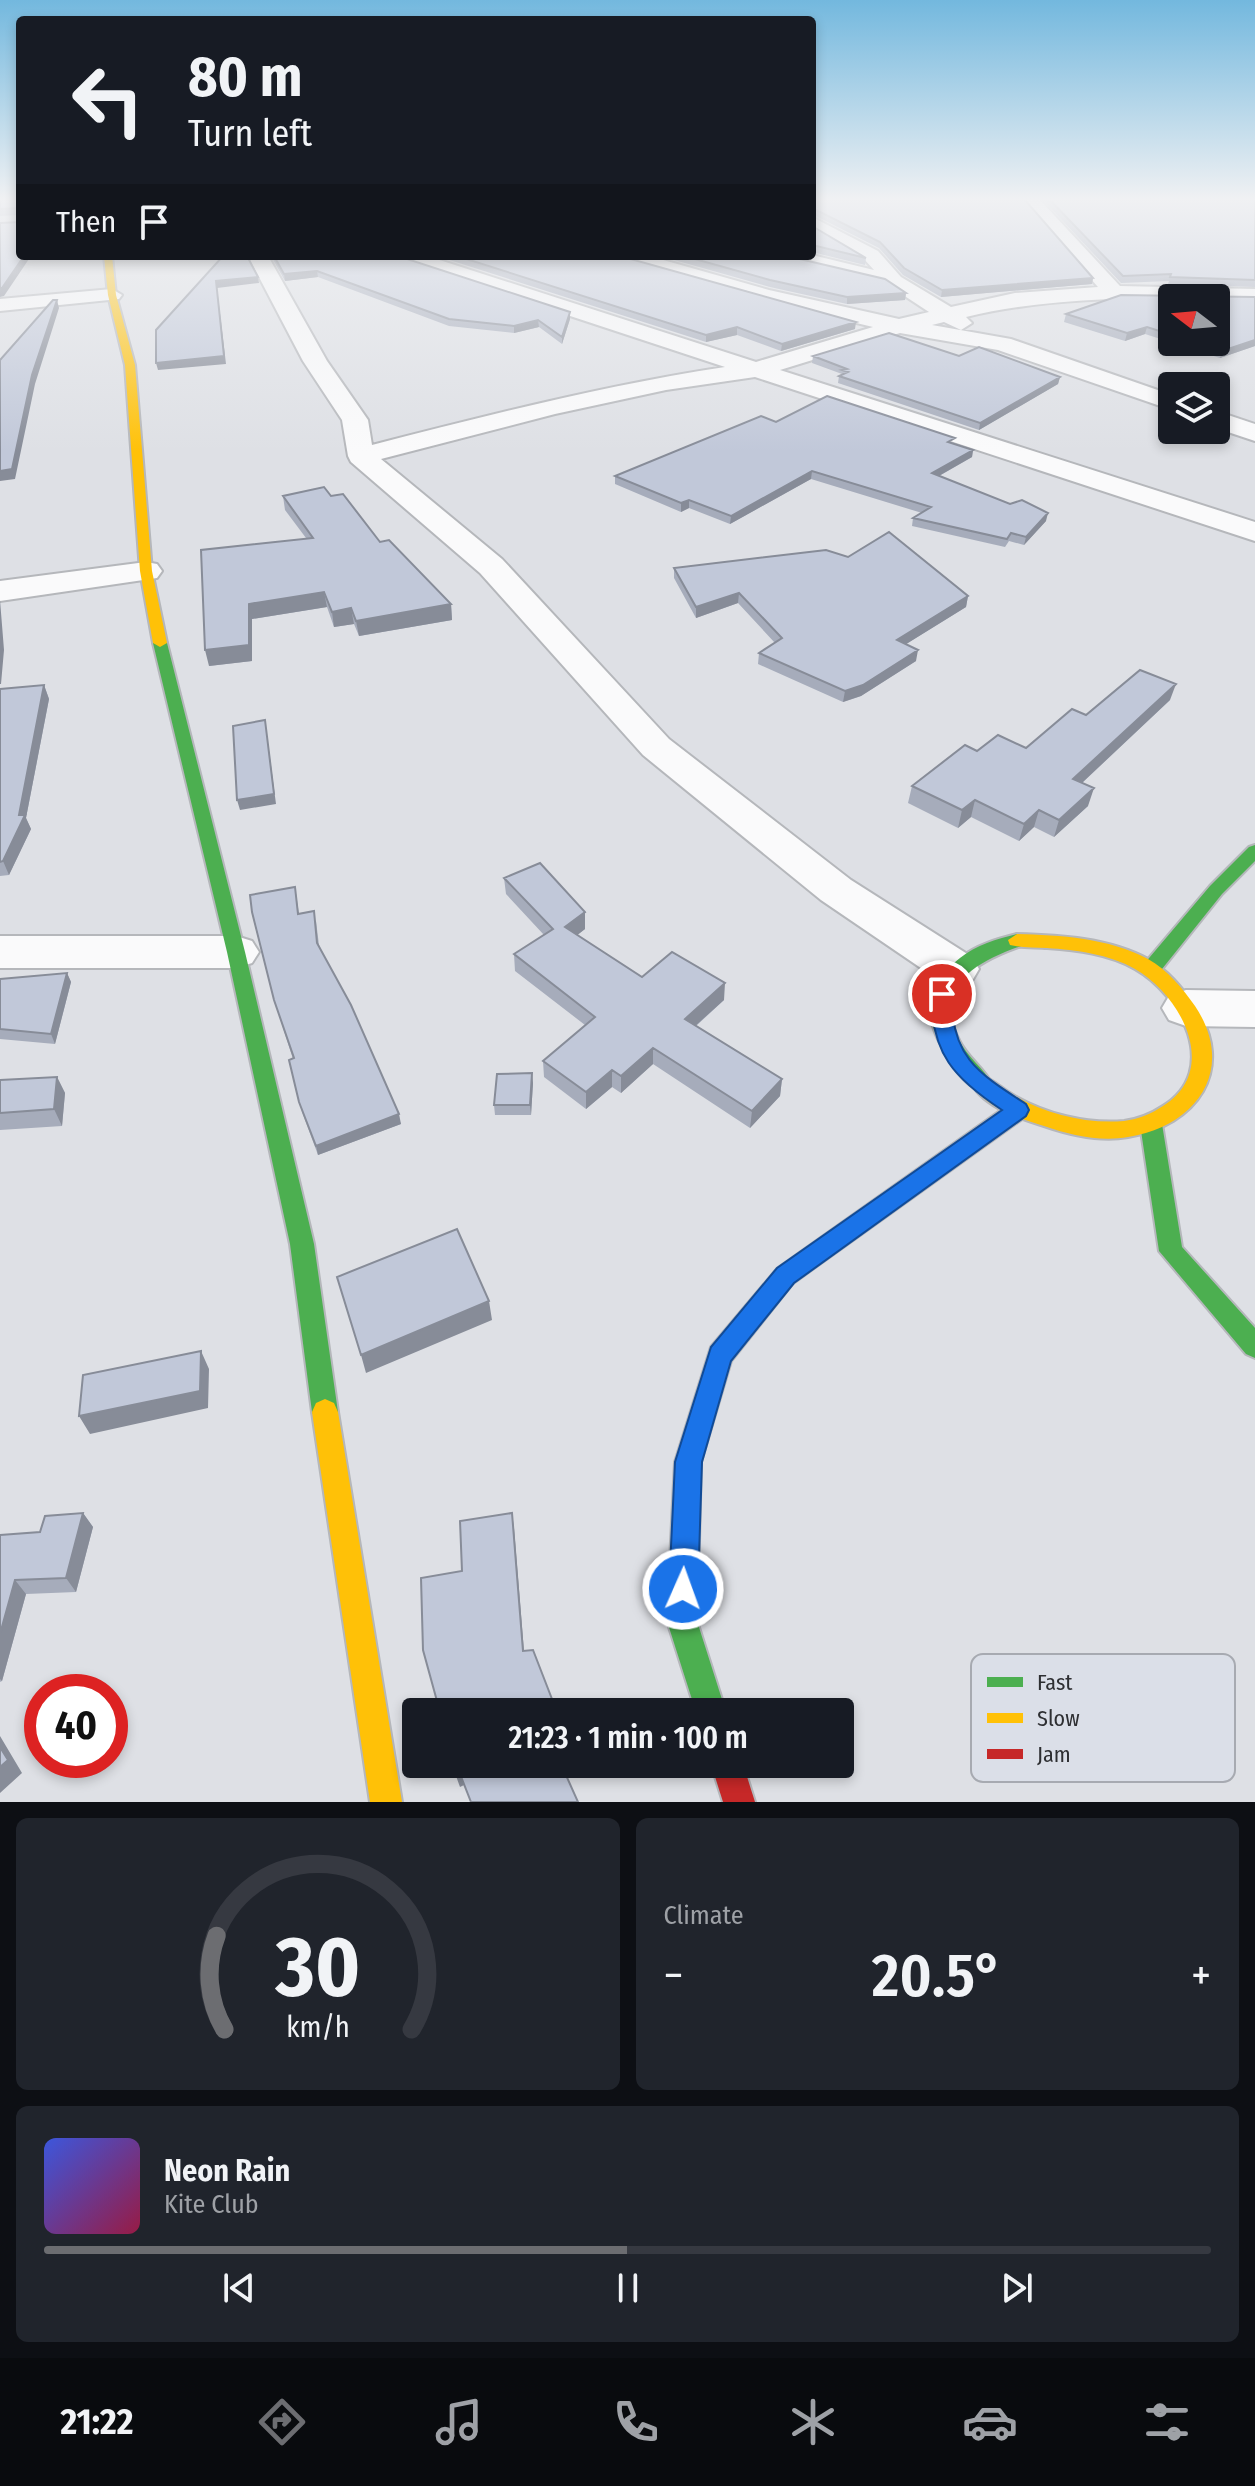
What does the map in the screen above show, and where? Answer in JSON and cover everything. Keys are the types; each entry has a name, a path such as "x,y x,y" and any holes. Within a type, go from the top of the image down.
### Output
{"street":[{"path":"111,284 130,365 146,571 170,691 236,952 302,1244 343,1540 386,1802"},
{"path":"273,284 315,361 355,420 361,456 491,566 656,747 836,890 956,969"},
{"path":"493,284 1255,532"},
{"path":"726,284 899,326 1003,344"},
{"path":"898,284 942,314 1003,344 1158,398"},
{"path":"1107,284 1114,292"},
{"path":"361,456 567,404 666,383 754,370 942,314 1039,295 1114,292 1255,295"},
{"path":"0,305 112,295"},
{"path":"1230,424 1255,433"},
{"path":"0,591 146,571"},
{"path":"1151,969 1216,890 1255,851"},
{"path":"1017,940 1044,940 1099,948 1151,969 1186,1008 1201,1035 1205,1062 1197,1088 1179,1109 1151,1124 1109,1131 1062,1126 1018,1110 980,1085 954,1055 941,1024 942,994 956,969 982,950 1017,940"},
{"path":"0,952 236,952"},
{"path":"1186,1008 1255,1009"},
{"path":"707,1698 682,1621 688,1462 720,1355 785,1276 1018,1110"},
{"path":"1151,1124 1171,1251 1255,1346"},
{"path":"731,1778 739,1802"}],"building":[{"path":"198,284 216,284 224,356 156,363 156,330"},
{"path":"353,284 484,284 570,312 562,337 538,320 514,326 449,319"},
{"path":"546,284 720,284 856,322 782,344 737,327 706,335"},
{"path":"789,284 893,284 906,293 847,297"},
{"path":"932,284 1016,284 942,290"},
{"path":"1121,295 1158,296 1158,331 1147,327 1127,333 1066,314"},
{"path":"1230,297 1255,297 1255,340 1230,348"},
{"path":"53,300 57,300 32,375 12,469 0,471 0,360"},
{"path":"889,333 959,356 979,347 1060,377 980,423 839,376 848,372 842,370 847,369 813,356"},
{"path":"827,396 955,438 948,442 973,450 932,473 1010,504 1022,500 1048,513 1026,537 1011,533 1007,539 913,518 931,507 812,471 731,516 689,500 681,503 615,476 761,416 776,422"},
{"path":"324,487 331,496 343,494 380,542 389,540 451,604 356,621 351,608 332,612 324,592 249,604 249,645 205,650 201,550 313,538 283,496"},
{"path":"889,532 968,596 897,640 918,650 863,685 845,691 759,653 782,638 739,593 696,607 674,568 826,550 848,557"},
{"path":"1140,670 1176,684 1073,779 1094,788 1059,820 1039,810 1024,824 975,800 962,810 912,786 965,745 977,751 998,735 1026,748 1072,709 1086,715"},
{"path":"44,685 19,815 25,815 0,862 0,689"},
{"path":"265,720 274,794 237,800 233,726"},
{"path":"540,863 585,912 565,927 642,977 672,952 725,983 685,1019 782,1079 752,1111 653,1048 621,1076 612,1070 586,1092 543,1061 595,1017 514,954 553,929 504,878"},
{"path":"295,887 298,914 314,911 317,943 351,1005 399,1114 316,1146 299,1102 289,1060 294,1058 274,1000 250,895"},
{"path":"67,973 51,1034 0,1029 0,979"},
{"path":"532,1073 530,1105 494,1105 497,1074"},
{"path":"57,1077 54,1109 0,1113 0,1080"},
{"path":"457,1229 489,1301 361,1355 337,1277"},
{"path":"201,1351 200,1391 79,1416 83,1375"},
{"path":"83,1513 66,1578 15,1580 0,1634 0,1535 40,1532 45,1516"},
{"path":"512,1513 523,1651 533,1650 552,1698 436,1698 423,1650 421,1578 462,1571 460,1521"},
{"path":"0,1747 8,1760 0,1767"},
{"path":"462,1778 567,1778 578,1802 471,1802"}],"traffic: fast":[{"path":"160,643 236,952 302,1244 325,1412"},
{"path":"1151,969 1216,890 1255,851"},
{"path":"982,1084 961,1061 948,1039 941,1018 942,998 950,979 965,963 988,950 1017,940"},
{"path":"707,1698 682,1621 688,1462 720,1355 785,1276 1018,1110"},
{"path":"1151,1124 1171,1251 1255,1346"}],"traffic: slow":[{"path":"111,284 130,365 146,571 160,643"},
{"path":"982,1084 1004,1100 1032,1114 1063,1124 1095,1130 1126,1129 1155,1122 1180,1107 1198,1082 1203,1066 1203,1049 1196,1025 1174,993 1153,971 1106,950 1017,940"},
{"path":"325,1412 386,1802"}],"traffic: jam":[{"path":"731,1778 739,1802"}],"route":[{"path":"683,1589 688,1462 720,1355 785,1276 1018,1110 980,1085 954,1055 941,1024 942,994"}]}
